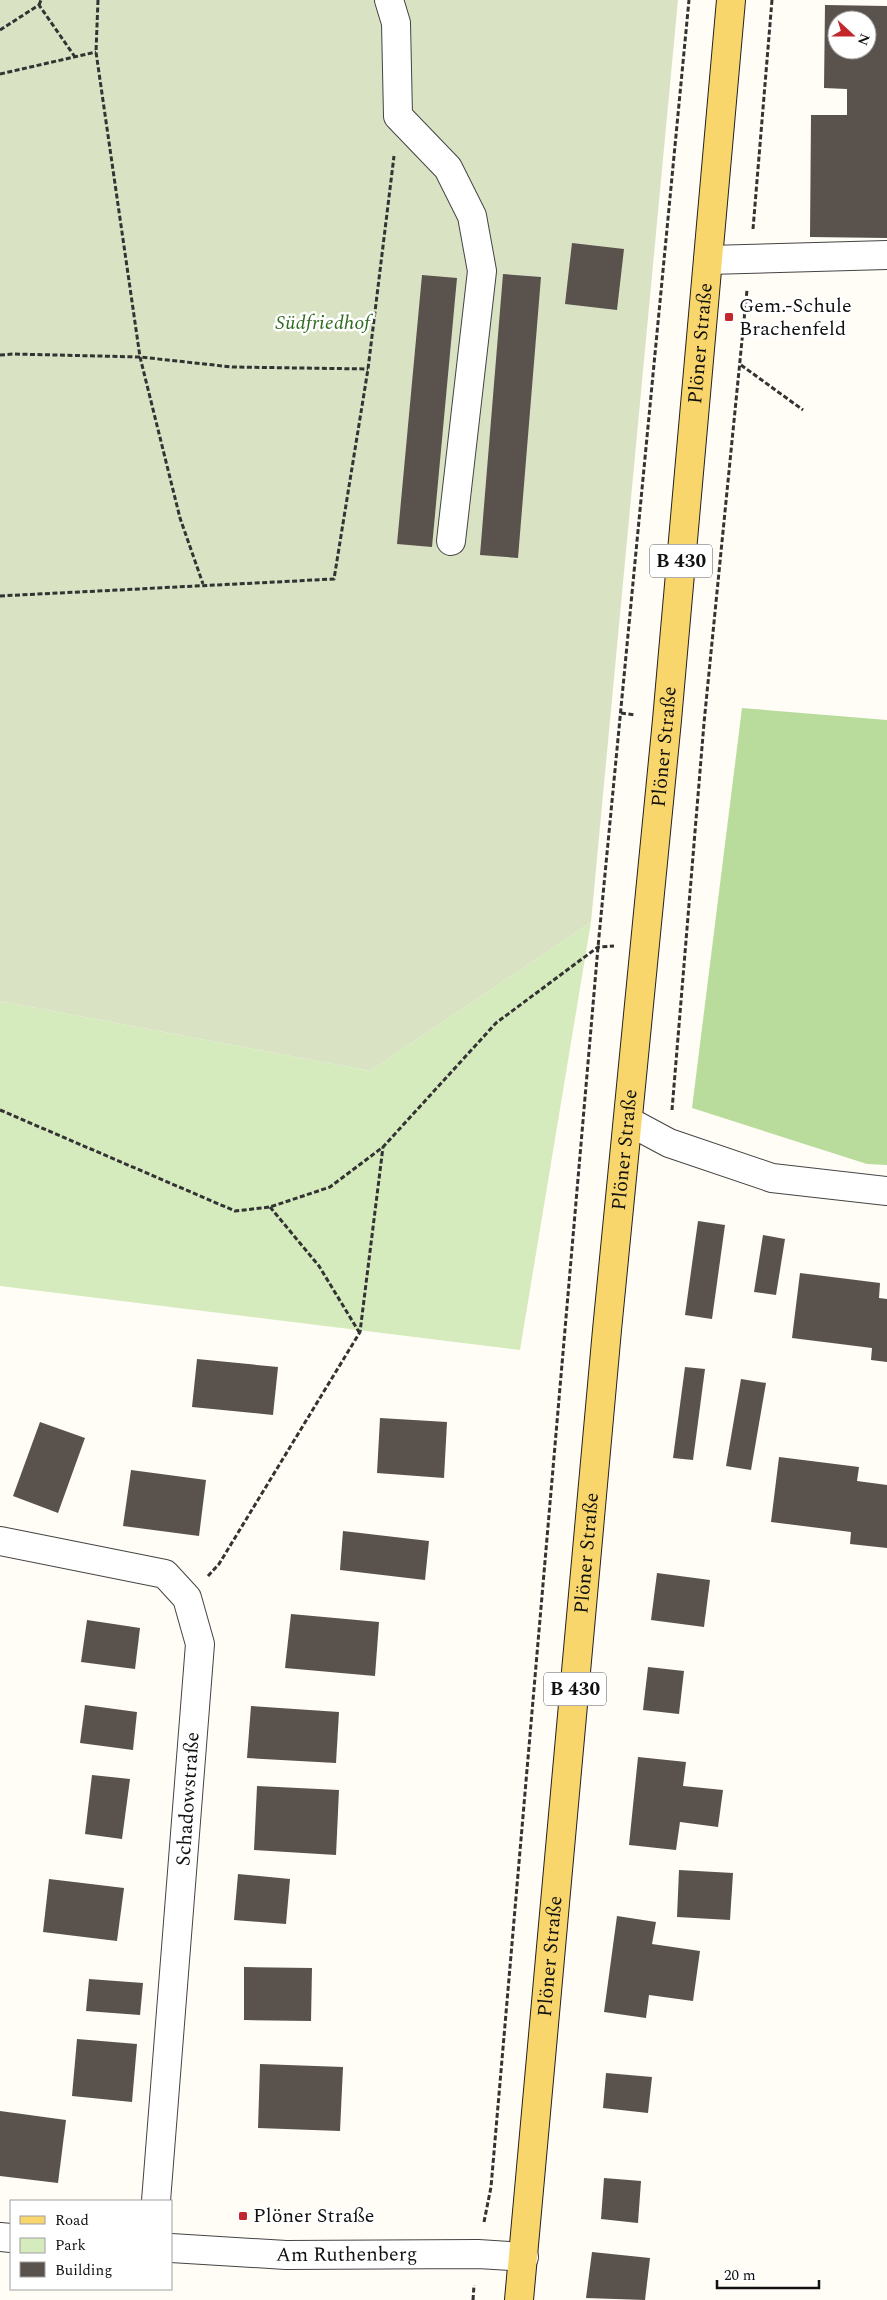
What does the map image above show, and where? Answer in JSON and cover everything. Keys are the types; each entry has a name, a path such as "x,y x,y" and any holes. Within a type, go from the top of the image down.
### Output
{"main road":[{"name":"Plöner Straße","path":"519,2300 731,0"}],"street":[{"path":"389,0 396,23 398,116 448,168 472,216 482,271 451,541"},
{"path":"708,260 887,255"},
{"path":"628,1121 669,1143 772,1178 887,1191"},
{"name":"Schadowstraße","path":"0,1541 165,1574 187,1598 200,1644 156,2200"},
{"name":"Am Ruthenberg","path":"172,2248 286,2255 478,2254 524,2257"}],"path":[{"path":"0,30 39,5 41,0"},
{"path":"98,0 96,52 140,357 180,518 203,584"},
{"path":"473,2300 478,2254 491,2187 598,947 689,0"},
{"path":"669,1143 704,723 741,365 772,0"},
{"path":"39,5 75,57"},
{"path":"0,74 96,52"},
{"path":"0,596 334,578 368,369 398,116"},
{"path":"0,355 140,357 232,367 368,369"},
{"path":"741,365 803,410"},
{"path":"0,1110 235,1211 270,1207 330,1187 384,1147 496,1023 598,947 645,944"},
{"path":"187,1598 219,1564 360,1332 384,1147"},
{"path":"270,1207 319,1266 360,1332"}],"green space":[{"name":"Südfriedhof","path":"0,0 678,0 591,922 370,1071 0,1001"},
{"path":"742,708 887,720 887,1165 867,1164 692,1108"},
{"path":"591,922 520,1350 0,1286 0,1001 370,1071"}],"building":[{"path":"825,5 887,6 887,238 810,237 811,115 847,115 847,89 824,88"},
{"path":"572,243 624,249 617,310 565,304"},
{"path":"503,274 541,277 518,558 480,555"},
{"path":"422,275 457,278 432,547 397,544"},
{"path":"698,1221 725,1225 712,1319 685,1315"},
{"path":"763,1235 785,1239 776,1295 754,1292"},
{"path":"800,1273 880,1283 879,1298 887,1299 887,1362 871,1360 872,1348 792,1338"},
{"path":"197,1359 278,1367 273,1415 192,1407"},
{"path":"685,1367 705,1369 693,1460 673,1458"},
{"path":"741,1379 766,1383 751,1470 726,1466"},
{"path":"380,1418 447,1422 444,1478 377,1473"},
{"path":"40,1422 85,1438 58,1513 13,1496"},
{"path":"779,1457 859,1467 857,1481 887,1485 887,1548 850,1544 851,1532 771,1522"},
{"path":"131,1470 206,1480 199,1536 123,1526"},
{"path":"343,1531 429,1541 425,1580 340,1570"},
{"path":"657,1573 710,1580 704,1627 651,1620"},
{"path":"291,1614 379,1622 375,1676 285,1668"},
{"path":"87,1620 140,1628 135,1669 81,1662"},
{"path":"648,1667 684,1671 679,1714 643,1710"},
{"path":"85,1705 137,1712 133,1750 80,1743"},
{"path":"251,1706 339,1712 336,1763 247,1758"},
{"path":"638,1757 686,1762 683,1786 723,1790 718,1827 680,1822 676,1850 629,1845"},
{"path":"92,1775 130,1779 122,1839 85,1834"},
{"path":"257,1786 339,1790 336,1855 254,1850"},
{"path":"679,1870 733,1873 730,1920 677,1917"},
{"path":"238,1874 290,1879 286,1924 234,1920"},
{"path":"49,1879 124,1888 117,1941 43,1932"},
{"path":"617,1916 656,1922 652,1944 700,1951 693,2001 649,1995 646,2018 604,2012"},
{"path":"244,1967 312,1968 311,2021 244,2020"},
{"path":"89,1979 143,1983 140,2015 86,2011"},
{"path":"77,2039 137,2044 132,2102 72,2096"},
{"path":"260,2064 343,2067 340,2131 258,2128"},
{"path":"606,2073 652,2077 648,2113 603,2108"},
{"path":"0,2111 66,2120 58,2183 0,2176"},
{"path":"604,2178 641,2181 638,2223 601,2219"},
{"path":"592,2252 650,2258 645,2300 586,2298"}],"place":[{"name":"Gem.-Schule Brachenfeld","path":"729,317"},
{"name":"Plöner Straße","path":"243,2216"}]}
